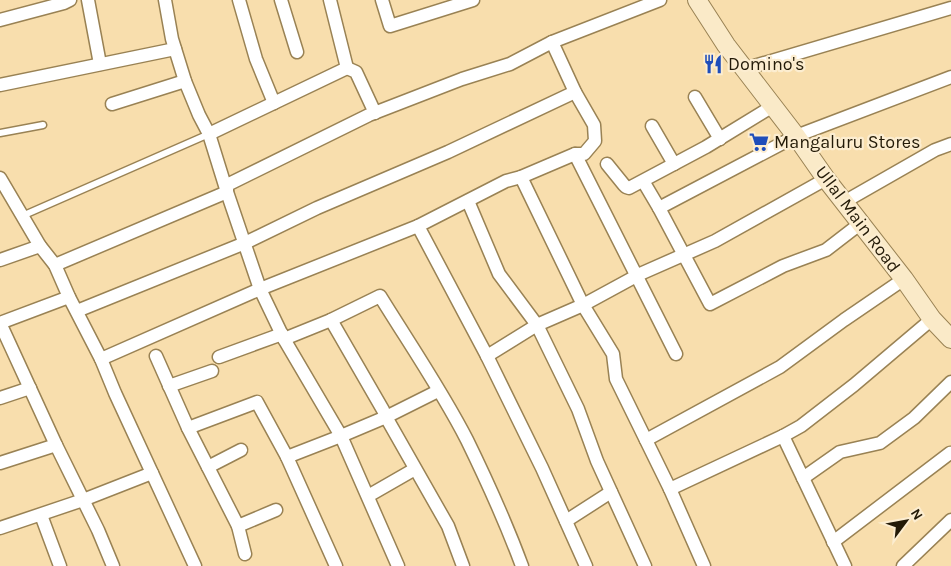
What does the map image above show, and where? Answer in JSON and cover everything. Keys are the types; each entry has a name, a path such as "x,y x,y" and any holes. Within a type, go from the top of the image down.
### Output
{"main road":[{"name":"Ullal Main Road","path":"698,0 726,45 796,136 826,179 944,327"}],"street":[{"path":"0,20 70,0"},
{"path":"88,0 100,64"},
{"path":"165,0 175,48 185,81 209,134 260,289 283,336 341,436 398,566"},
{"path":"239,0 256,59 274,103"},
{"path":"281,0 297,52"},
{"path":"330,0 346,68"},
{"path":"382,0 390,26 473,0"},
{"path":"227,192 227,185 375,113 462,79 510,64 552,42 660,0"},
{"path":"744,69 951,8"},
{"path":"101,359 260,289 418,226 506,181 521,178 575,154 584,154 595,140 594,125 575,92 552,42"},
{"path":"0,85 175,48"},
{"path":"209,134 346,68 356,72 375,113"},
{"path":"660,208 796,136 951,77"},
{"path":"112,104 185,81"},
{"path":"77,311 245,243 317,208 448,152 575,92"},
{"path":"695,97 720,139"},
{"path":"607,164 627,188 720,139 773,106"},
{"path":"652,126 674,164"},
{"path":"844,202 935,150 951,144"},
{"path":"575,154 676,354"},
{"path":"0,178 6,199 22,216 40,246 55,265 101,359 195,566"},
{"path":"521,178 582,305 612,354 616,379 670,489 704,566"},
{"path":"487,356 537,325 715,241 826,179"},
{"path":"646,186 660,208 710,304 783,266 826,250 861,223"},
{"path":"55,265 227,192"},
{"path":"468,200 500,274 537,325 578,410 596,461 645,566"},
{"path":"418,226 487,356 542,468 586,566"},
{"path":"0,260 40,246"},
{"path":"646,440 780,366 904,279"},
{"path":"219,358 331,320 380,296 466,439 509,529 522,566"},
{"path":"69,297 0,323 56,445 98,530 113,566"},
{"path":"331,320 448,526 463,566"},
{"path":"670,489 801,426 854,385 944,327"},
{"path":"156,356 188,428 238,526 245,554"},
{"path":"170,386 212,371"},
{"path":"803,478 840,452 880,442 914,418 951,382"},
{"path":"0,398 30,388"},
{"path":"287,457 386,417 438,391"},
{"path":"188,428 256,402 287,457 336,566"},
{"path":"783,436 845,566"},
{"path":"0,463 56,445"},
{"path":"208,467 241,450"},
{"path":"833,542 951,454"},
{"path":"368,496 415,469"},
{"path":"0,528 83,500 152,473"},
{"path":"566,521 611,492"},
{"path":"238,526 276,510"},
{"path":"41,515 60,566"},
{"path":"903,566 951,520"}],"lane":[{"path":"0,133 43,125"},
{"path":"22,216 209,134"}],"place":[{"name":"Domino's","path":"713,64"},
{"name":"Mangaluru Stores","path":"759,142"}]}
